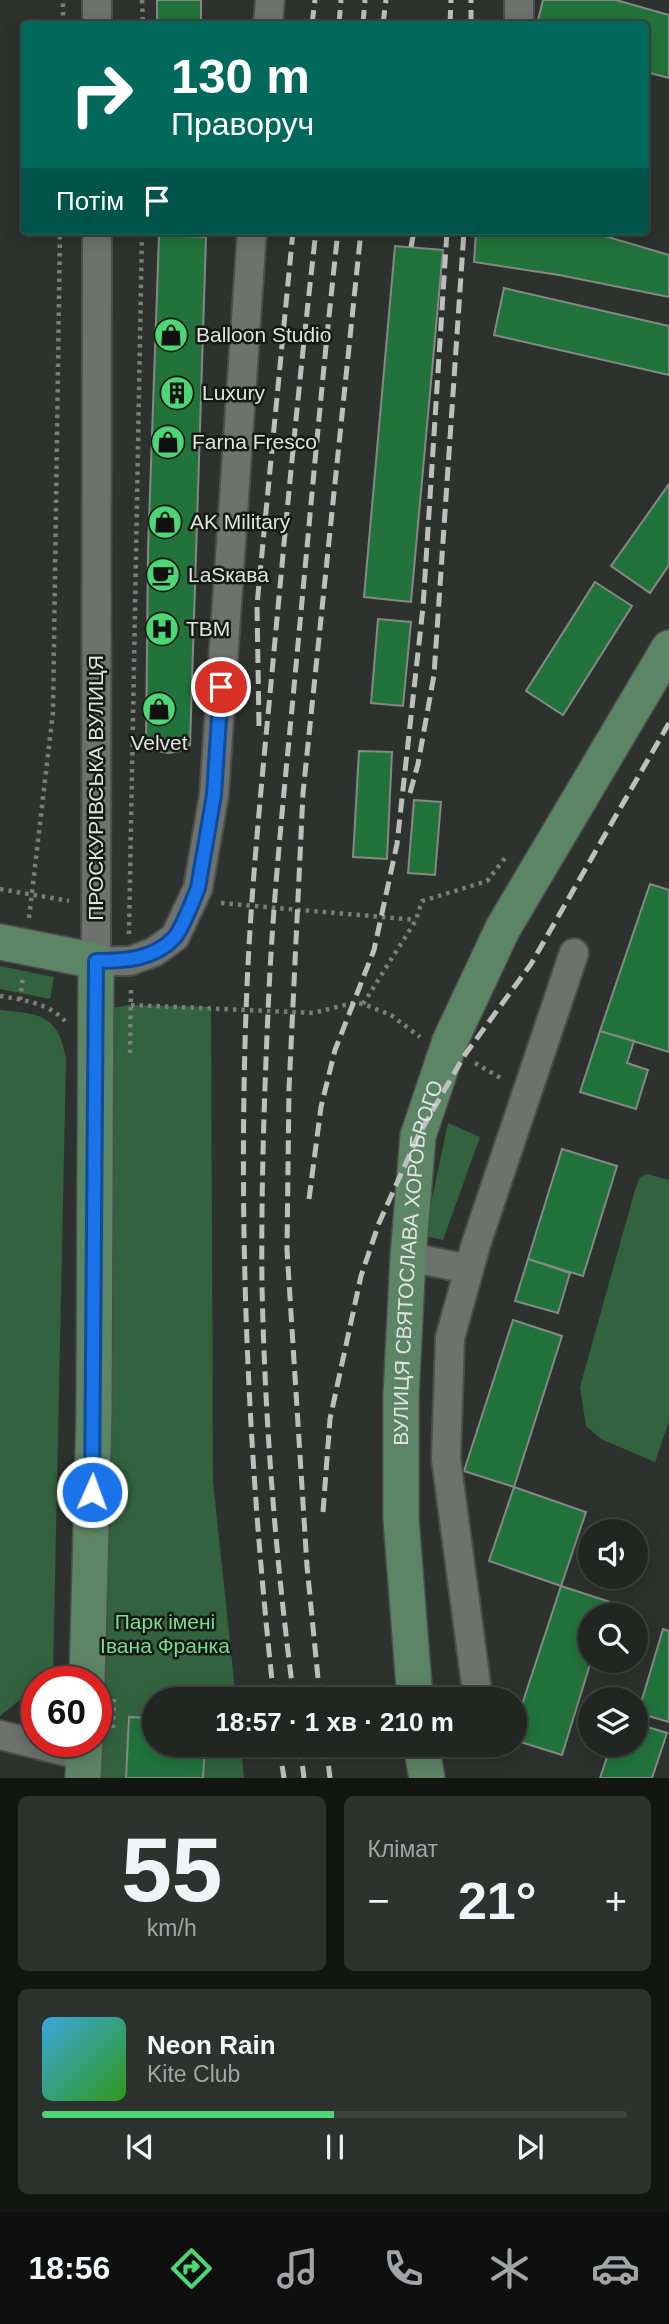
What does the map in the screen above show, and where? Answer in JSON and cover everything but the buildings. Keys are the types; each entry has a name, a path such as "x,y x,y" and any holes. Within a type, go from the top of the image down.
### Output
{"main road":[{"name":"ВУЛИЦЯ СВЯТОСЛАВА ХОРОБРОГО","path":"414,1687 401,1519 401,1396 418,1136 450,1041 503,928 669,648"},
{"path":"13,945 96,961"},
{"name":"ПРОСКУРІВСЬКА ВУЛИЦЯ","path":"87,1666 94,1416 96,961"},
{"path":"423,1757 427,1778"}],"street":[{"path":"97,0 97,21"},
{"path":"268,21 270,0"},
{"path":"519,0 519,21"},
{"name":"ПРОСКУРІВСЬКА ВУЛИЦЯ","path":"96,961 97,235"},
{"path":"96,961 130,961 154,952 175,937 198,888 214,795 252,235"},
{"path":"476,1687 446,1459 450,1338 469,1269 574,953"},
{"path":"408,1257 469,1269"},
{"path":"0,1735 84,1759"}],"path":[{"path":"63,0 63,21"},
{"path":"142,0 143,21"},
{"path":"20,1000 13,945 31,895 53,712 60,235"},
{"path":"142,235 129,911 131,1005 313,1013 353,1003 363,1004 391,1015 421,1039 450,1041 464,1056 526,1094"},
{"path":"363,1004 416,920 422,901 487,881 507,856"},
{"path":"0,889 129,911"},
{"path":"193,901 416,920"}],"green space":[{"path":"0,966 54,977 50,999 0,989"},
{"name":"Парк імені Івана Франка","path":"131,1005 211,1007 213,1481 235,1687 142,1687 142,1757 242,1757 244,1778 96,1778 97,1757 112,1757 112,1666 99,1666 106,1417 110,1008"},
{"path":"0,1010 36,1015 45,1019 58,1033 66,1059 53,1666 21,1666 21,1699 0,1716"},
{"path":"448,1123 480,1137 443,1240 424,1236"},
{"path":"647,1174 669,1180 669,1421 655,1462 601,1439 586,1426 580,1387 635,1190 640,1177"}],"railway":[{"path":"312,21 315,0"},
{"path":"339,21 341,0"},
{"path":"363,21 365,0"},
{"path":"383,21 386,0"},
{"path":"450,21 451,0"},
{"path":"471,0 471,21"},
{"path":"259,726 257,605 293,235"},
{"path":"273,1687 258,1528 248,1356 243,1184 246,1012 261,786 316,235"},
{"path":"293,1687 277,1545 266,1390 262,1286 264,1115 277,874 338,235"},
{"path":"319,1687 307,1566 287,1250 289,1089 303,793 361,235"},
{"path":"411,247 413,235"},
{"path":"309,1199 321,1107 335,1050 374,950 397,844 423,607 447,235"},
{"path":"410,793 434,675 464,235"},
{"path":"323,1512 330,1419 361,1276 379,1223 418,1136 464,1056 531,964 669,723"},
{"path":"281,1757 284,1778"},
{"path":"301,1757 304,1778"},
{"path":"327,1757 330,1778"}],"place":[{"name":"Balloon Studio","path":"171,335"},
{"name":"Luxury","path":"177,393"},
{"name":"Farna Fresco","path":"168,442"},
{"name":"AK Military","path":"165,522"},
{"name":"LaSкaва","path":"163,575"},
{"name":"ТВМ","path":"162,629"},
{"name":"Velvet","path":"159,709"}],"route":[{"path":"92,1492 96,961 130,961 154,952 175,937 193,901 198,888 214,795 221,687"}]}
